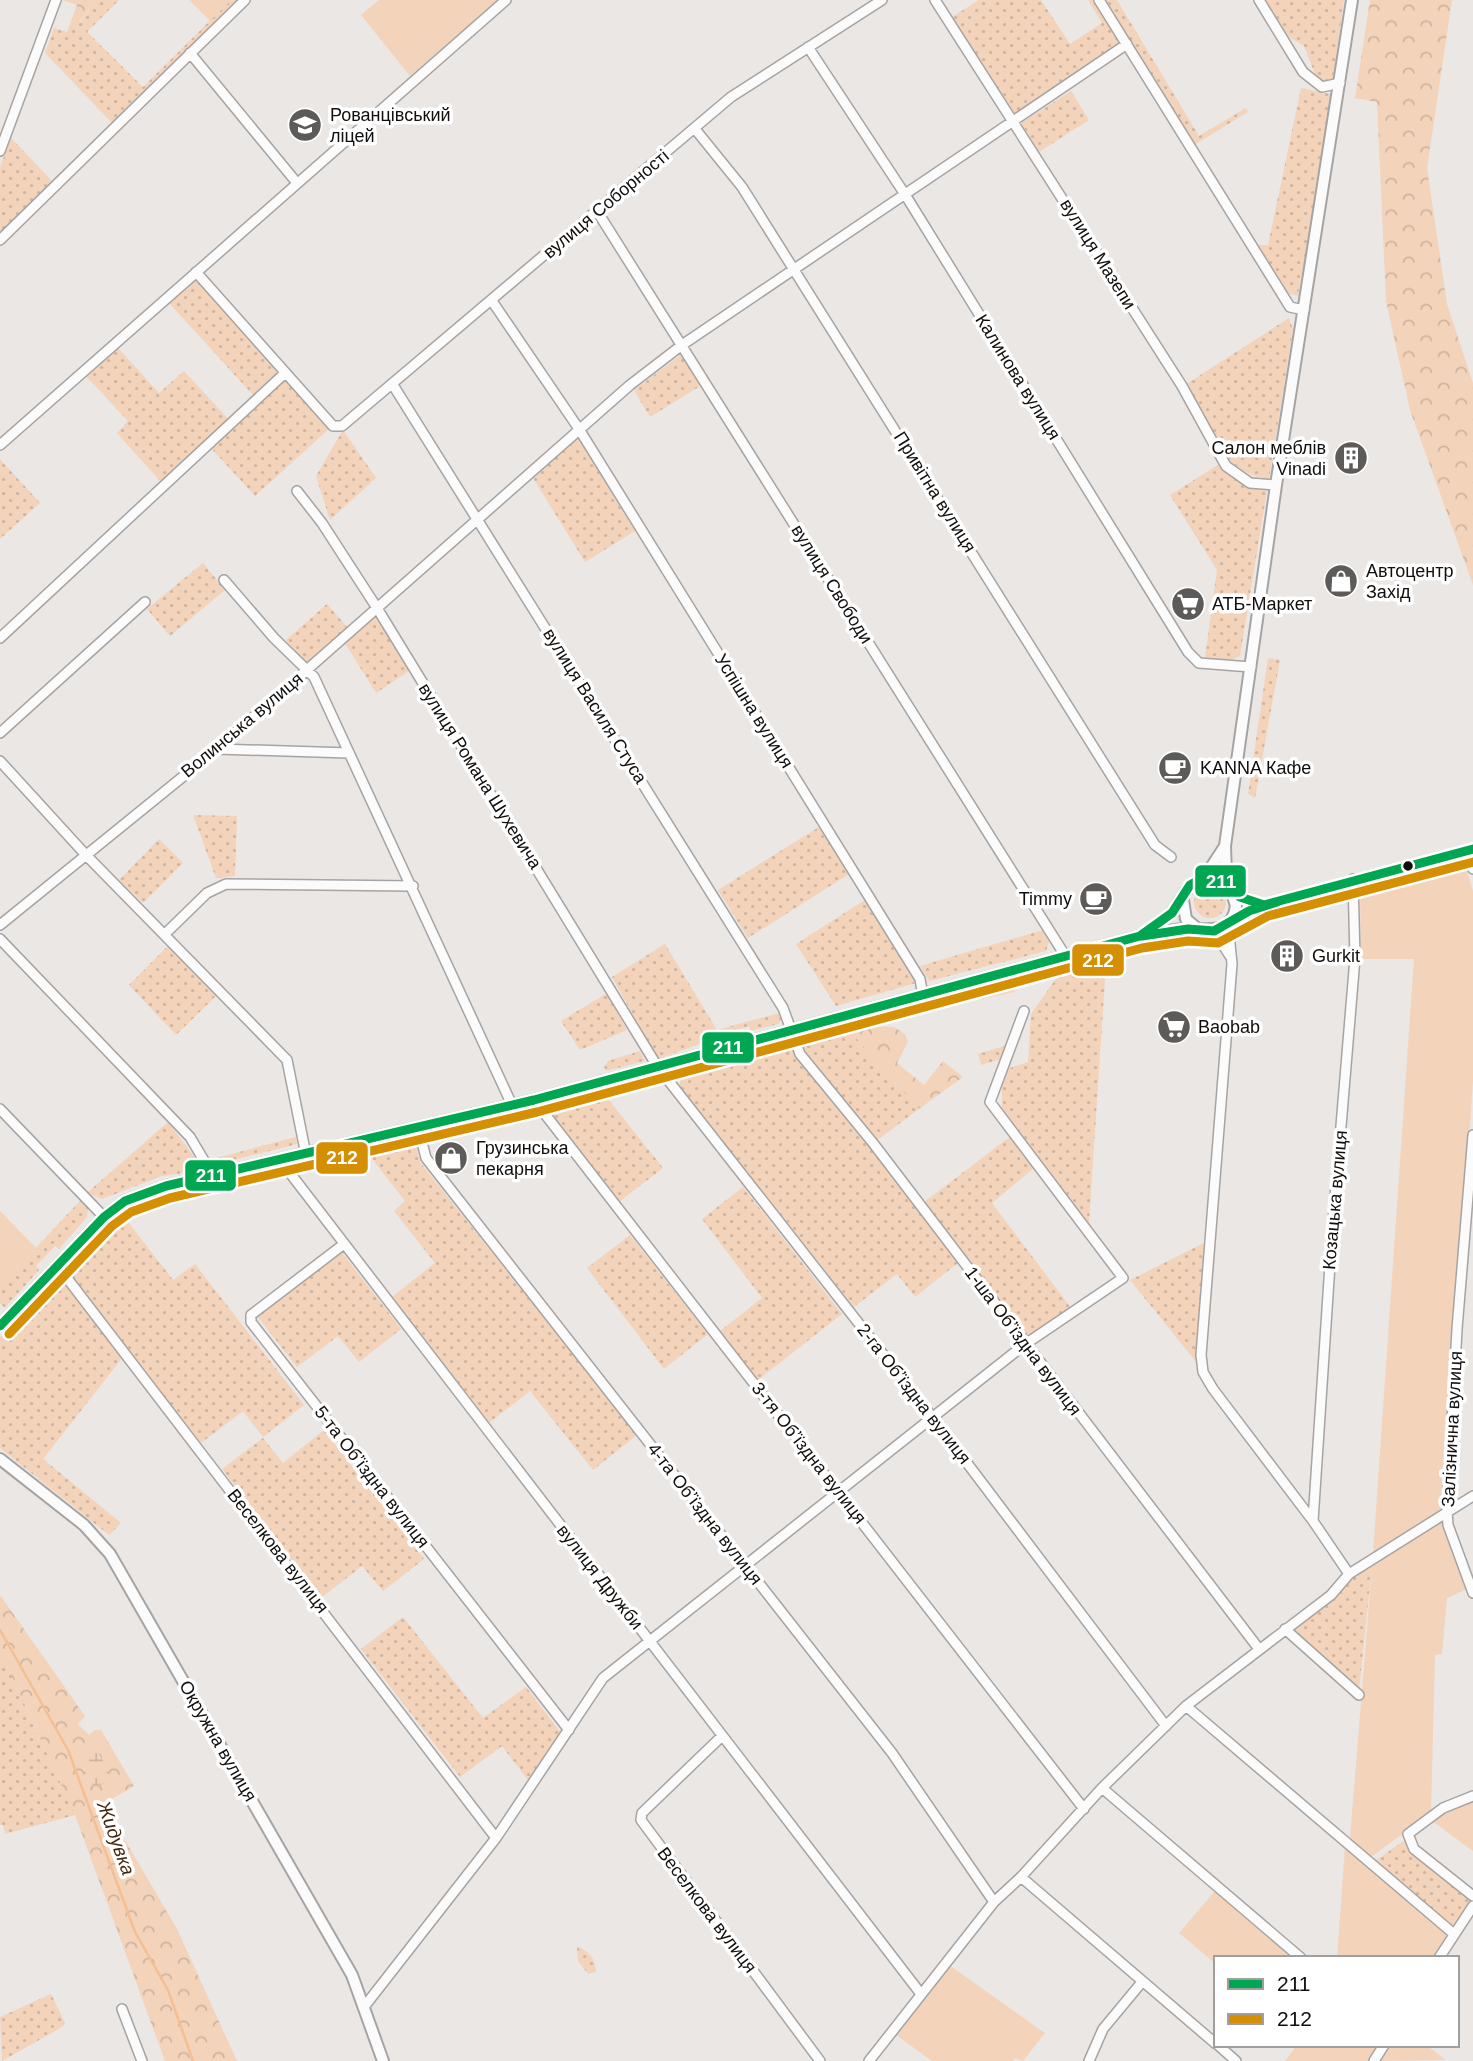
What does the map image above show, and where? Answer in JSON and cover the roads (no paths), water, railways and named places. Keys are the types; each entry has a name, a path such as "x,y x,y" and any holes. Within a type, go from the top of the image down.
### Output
{"main road":[{"path":"0,1326 104,1217 125,1201 212,1174 306,1155 534,1100 1140,936 1177,929 1214,931 1229,922 1236,906 1225,846 1276,485 1352,0"},
{"path":"1140,936 1172,913 1190,885 1203,878 1225,846"},
{"path":"1203,878 1217,878 1232,889"},
{"path":"1183,897 1186,919 1199,930"},
{"name":"Окружна вулиця","path":"0,1460 84,1525 110,1554 352,1975 383,2061"}],"street":[{"path":"0,151 56,0"},
{"path":"0,240 245,0"},
{"path":"0,444 506,0"},
{"name":"вулиця Соборності","path":"285,374 333,426 342,426 731,97 882,0"},
{"name":"вулиця Мазепи","path":"935,0 1182,386 1226,466 1250,483 1276,485"},
{"path":"1099,0 1290,307 1304,310"},
{"path":"1259,0 1308,78 1322,87 1340,83"},
{"name":"Волинська вулиця","path":"0,925 216,749 579,429 682,345 796,271 1126,44"},
{"name":"Калинова вулиця","path":"808,47 906,196 1188,652 1199,663 1251,667"},
{"path":"190,53 297,183"},
{"name":"Привітна вулиця","path":"695,129 742,187 1155,845 1171,857"},
{"name":"вулиця Свободи","path":"597,211 1066,957"},
{"path":"0,638 285,374 196,272"},
{"name":"Успішна вулиця","path":"492,301 579,429 920,979 923,996"},
{"name":"вулиця Василя Стуса","path":"393,385 783,1008 792,1031"},
{"name":"вулиця Романа Шухевича","path":"297,491 322,523 377,608 657,1066"},
{"path":"224,580 274,638 307,670 412,886 512,1105"},
{"path":"0,733 145,602"},
{"path":"216,749 349,753"},
{"path":"0,761 85,854 166,933 287,1060 306,1155"},
{"path":"1349,1574 1203,1372 1201,1355 1232,964 1229,922 1264,905 1353,879 1470,850 1473,869"},
{"name":"Козацька вулиця","path":"1313,1521 1332,1234 1355,958 1353,879"},
{"path":"166,933 207,893 226,884 412,886"},
{"path":"1232,889 1264,905"},
{"path":"1214,931 1223,940 1232,964"},
{"path":"0,939 190,1137 212,1174"},
{"path":"364,2007 496,1838 603,1678 1024,1345 1123,1278 990,1102 1024,1011"},
{"name":"1-ша Обʼїздна вулиця","path":"792,1031 800,1054 873,1143 1024,1345 1259,1649"},
{"name":"2-га Обʼїздна вулиця","path":"657,1066 933,1418 1166,1726"},
{"name":"3-тя Обʼїздна вулиця","path":"534,1100 1084,1809"},
{"path":"0,1109 104,1217"},
{"name":"4-та Обʼїздна вулиця","path":"418,1127 426,1158 892,1753 993,1902"},
{"name":"Залізнична вулиця","path":"1473,1136 1457,1329 1447,1512 1448,1525 1473,1593"},
{"name":"вулиця Дружби","path":"280,1160 921,1994"},
{"name":"5-та Обʼїздна вулиця","path":"344,1244 251,1315 251,1322 569,1730"},
{"name":"Веселкова вулиця","path":"57,1265 496,1838"},
{"path":"869,2061 993,1902 1021,1877 1102,1788 1186,1706 1331,1595 1349,1574 1473,1496"},
{"path":"1285,1629 1359,1695"},
{"path":"1186,1706 1454,1934"},
{"name":"Веселкова вулиця","path":"722,1736 642,1813 641,1820 820,2061"},
{"path":"1102,1788 1299,1956"},
{"path":"1473,1796 1443,1808 1408,1834 1414,1849 1473,1896"},
{"path":"1021,1877 1214,2042"},
{"path":"1440,1956 1473,1906"},
{"path":"1090,2060 1103,2029 1142,1982"},
{"path":"122,2009 142,2061"},
{"path":"1219,2047 1236,2061"}],"waterway":[{"name":"Жидувка","path":"0,1630 68,1750 135,1932 168,1990 193,2061"}],"place":[{"name":"Рованцівський ліцей","path":"305,125"},
{"name":"Салон меблів Vinadi","path":"1351,458"},
{"name":"Автоцентр Захід","path":"1341,581"},
{"name":"АТБ-Маркет","path":"1188,604"},
{"name":"KANNA Кафе","path":"1175,768"},
{"name":"Timmy","path":"1096,899"},
{"name":"Gurkit","path":"1287,956"},
{"name":"Baobab","path":"1174,1027"},
{"name":"Грузинська пекарня","path":"451,1158"}]}
